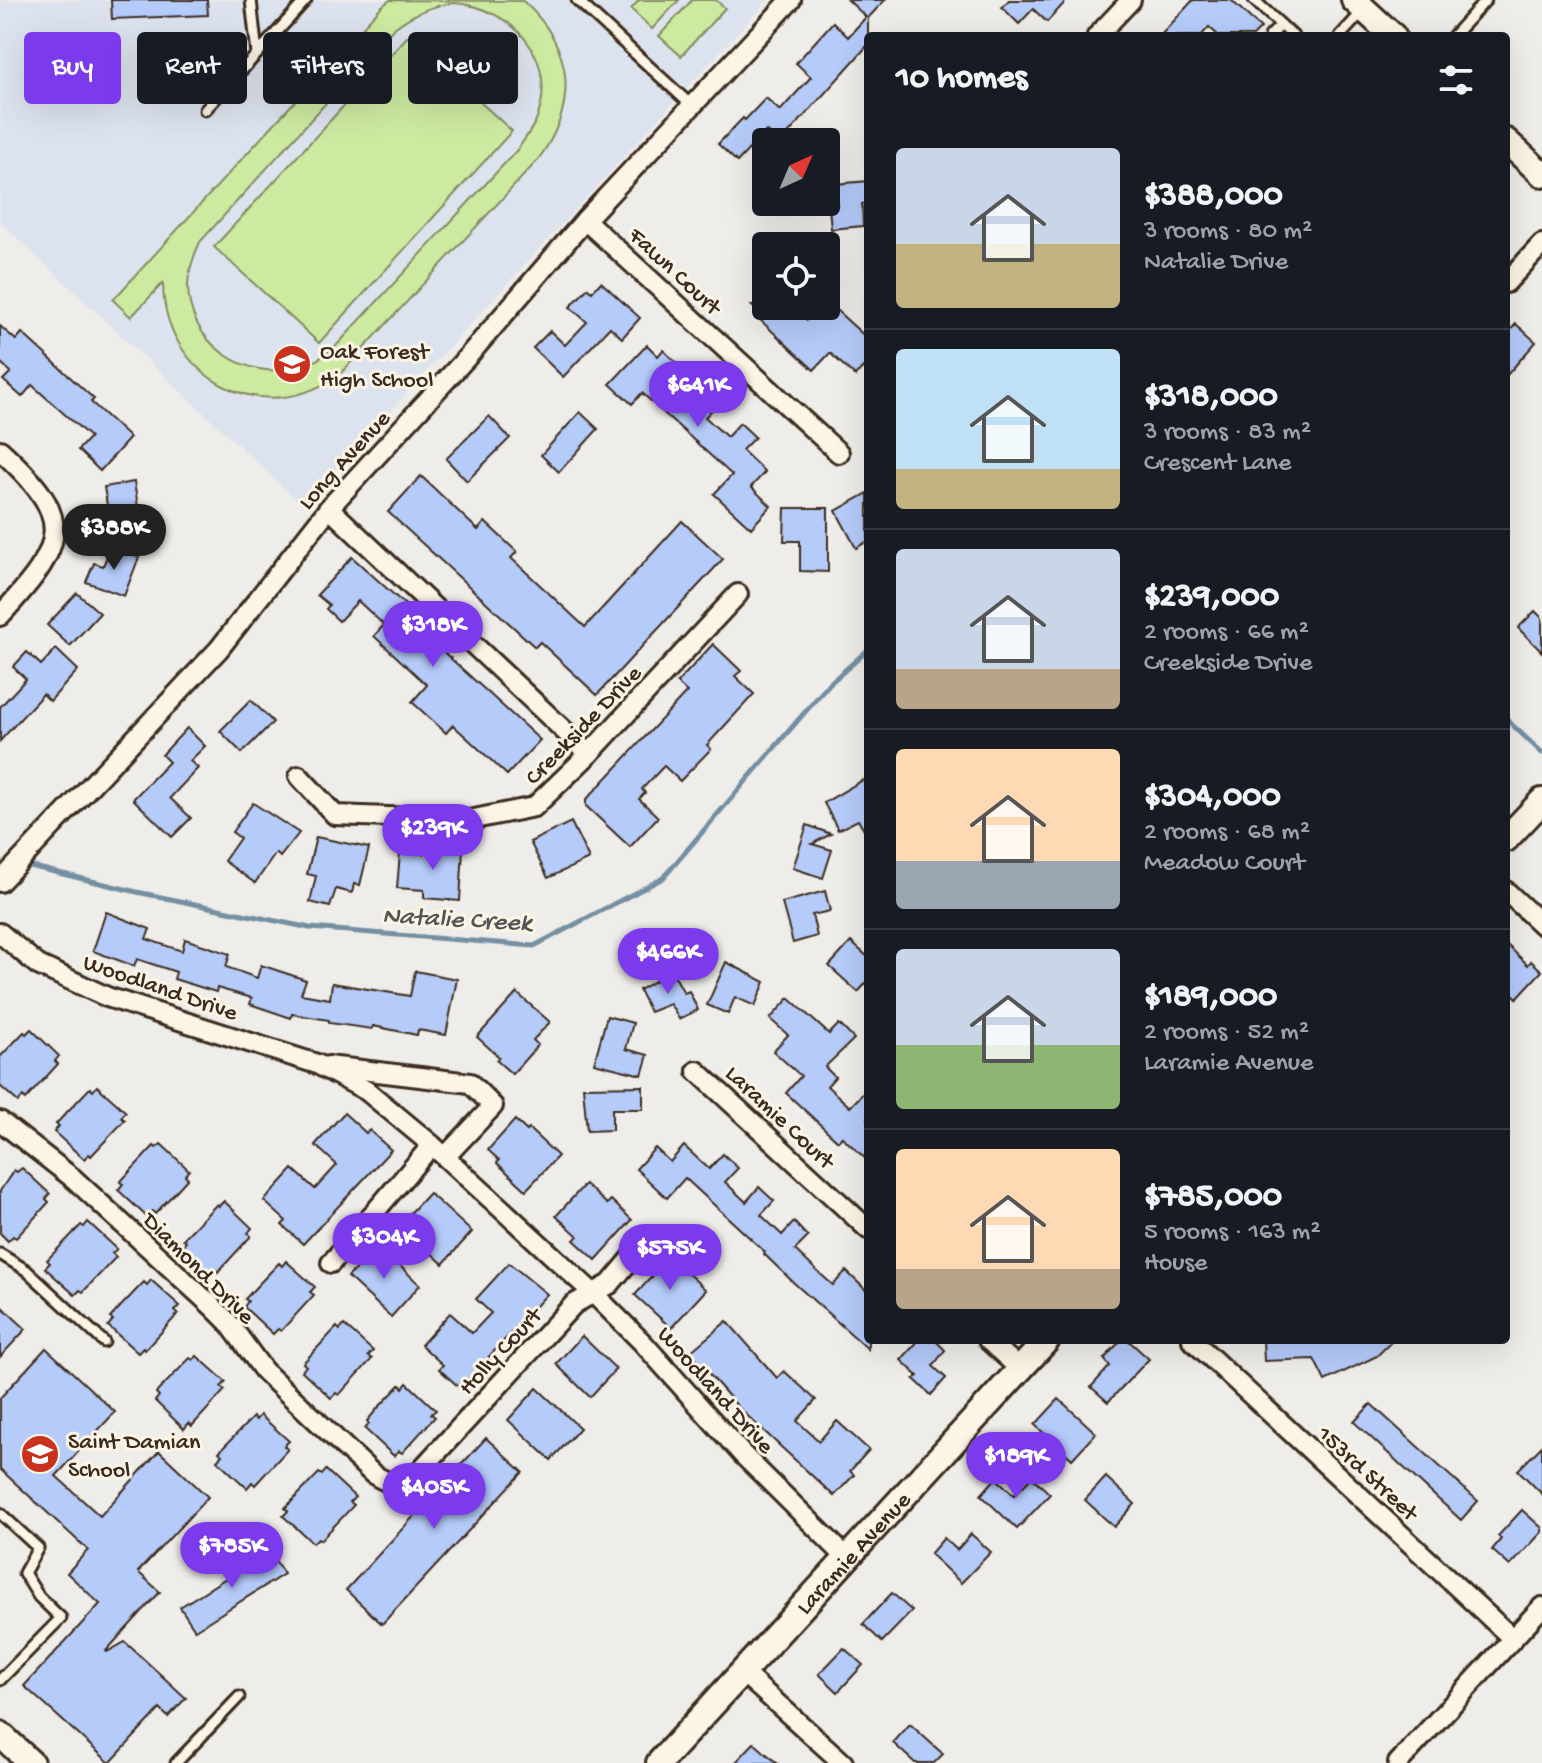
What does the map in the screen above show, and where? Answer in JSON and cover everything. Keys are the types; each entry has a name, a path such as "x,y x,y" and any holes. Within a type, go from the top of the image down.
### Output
{"street":[{"name":"Long Avenue","path":"0,882 219,649 329,508 470,354 585,220 791,0"},
{"path":"1101,32 1131,0"},
{"path":"1359,5 1389,32"},
{"path":"1510,145 1542,174"},
{"name":"Fawn Court","path":"585,220 839,453"},
{"path":"1510,279 1542,244"},
{"path":"0,450 29,477 44,497 51,516 53,540 48,557 33,579 0,616"},
{"path":"329,508 589,754"},
{"name":"Creekside Drive","path":"299,776 335,815 469,820 534,807 589,754 738,594"},
{"path":"1510,835 1542,801"},
{"path":"1510,895 1542,925"},
{"name":"Woodland Drive","path":"0,933 38,965 107,997 317,1064 470,1083 493,1106 438,1151"},
{"name":"Woodland Drive","path":"317,1064 367,1091 438,1151 594,1294 643,1343 742,1454 847,1558"},
{"name":"Laramie Court","path":"697,1071 864,1225"},
{"name":"Diamond Drive","path":"0,1121 74,1179 213,1307 264,1371 373,1474 393,1485"},
{"path":"331,1263 438,1151"},
{"name":"Holly Court","path":"393,1485 405,1483 416,1475 574,1304 610,1284 642,1246"},
{"path":"992,1344 1020,1369"},
{"name":"Laramie Avenue","path":"659,1763 1043,1344"},
{"name":"153rd Street","path":"1196,1344 1513,1639"},
{"path":"1398,1763 1542,1607"},
{"path":"742,1672 843,1763"},
{"path":"0,1734 31,1763"}],"lane":[{"path":"251,0 257,54"},
{"path":"205,110 306,0"},
{"path":"577,0 692,106"},
{"path":"1254,0 1289,32"},
{"path":"1457,32 1486,0"},
{"path":"1342,32 1359,5"},
{"path":"1274,32 1281,25"},
{"path":"0,1254 26,1270 104,1342"},
{"path":"0,1513 38,1548 24,1573 39,1597 61,1618 0,1680"},
{"path":"176,1763 239,1697"}],"shaded area":[{"name":"Oak Forest High School","path":"0,0 768,0 303,506 0,222"}],"green space":[{"path":"390,0 523,1 553,38 561,58 565,98 560,119 537,161 342,372 312,390 282,397 252,396 224,386 199,369 180,346 168,317 163,283 131,317 113,300 292,104 325,104 200,242 188,284 190,305 197,324 208,340 240,363 259,369 300,367 315,361 337,345 517,150 537,118 542,76 536,57 526,40 495,15 455,3 430,8 390,32 358,32"},
{"path":"639,0 679,0 652,29 631,9"},
{"path":"692,0 716,0 725,8 681,56 659,36"},
{"path":"408,36 408,104 482,104 512,131 319,343 214,247 345,104 392,104 392,53"}],"building":[{"path":"111,0 207,0 208,15 112,19"},
{"path":"848,0 885,0 868,18 864,49 794,128 752,128 752,146 737,162 718,144 766,98 780,111 811,77 796,63 833,22 848,37 866,17"},
{"path":"1009,0 1067,0 1047,22 1033,9 1019,24 1002,7"},
{"path":"1193,0 1231,0 1261,28 1257,32 1215,32 1209,27 1205,32 1164,32"},
{"path":"864,181 863,226 831,229 830,216 840,216 840,184"},
{"path":"601,282 640,318 622,338 610,327 563,377 533,348 550,331 565,345 587,322 570,307 588,288 592,292"},
{"path":"840,314 864,335 864,366 855,376 830,353 814,370 760,320 840,320"},
{"path":"1516,324 1536,342 1510,371 1510,331"},
{"path":"0,326 16,340 22,333 94,399 91,402 130,438 100,471 78,450 90,437 32,385 22,397 3,380 11,372 0,362"},
{"path":"647,345 658,356 663,350 683,369 669,384 690,404 703,390 718,404 705,417 727,437 740,423 755,437 742,450 765,472 751,487 771,506 751,528 714,494 732,475 642,393 632,404 610,384"},
{"path":"580,412 598,429 559,472 541,455"},
{"path":"489,416 510,438 467,481 446,459"},
{"path":"421,476 478,530 485,522 517,552 511,558 585,627 682,521 723,559 597,695 540,642 535,647 388,512"},
{"path":"134,482 141,525 111,530 104,487"},
{"path":"864,495 864,543 856,548 836,511"},
{"path":"785,508 828,508 828,572 800,571 800,541 784,541"},
{"path":"111,547 139,557 124,596 86,582 94,563 103,566"},
{"path":"352,557 443,639 437,646 540,740 507,775 453,725 446,733 412,702 427,685 374,636 384,625 358,601 339,621 326,609 329,605 317,595"},
{"path":"77,593 100,613 70,646 47,625"},
{"path":"1535,611 1542,618 1542,652 1518,628"},
{"path":"713,644 741,671 735,676 754,694 707,745 711,749 680,781 664,766 642,789 645,793 639,799 658,817 630,847 586,806 586,800 687,692 677,683"},
{"path":"56,649 78,670 50,701 43,694 0,741 0,707 26,679 13,667 27,652 41,665"},
{"path":"251,700 273,722 242,753 220,731"},
{"path":"187,728 205,746 190,761 198,768 170,798 191,818 172,837 133,799 169,762 162,755"},
{"path":"863,780 864,830 858,820 838,830 824,803"},
{"path":"253,803 299,833 280,857 276,853 255,883 224,861 240,838 232,832"},
{"path":"571,822 589,859 548,878 530,842"},
{"path":"807,825 831,834 812,844 832,850 823,878 793,868"},
{"path":"316,837 369,848 360,885 354,884 352,893 336,889 330,907 310,902 316,876 307,874"},
{"path":"425,845 463,848 460,901 424,898 424,890 397,888 400,853 424,854"},
{"path":"825,891 830,911 812,915 817,936 793,943 782,903"},
{"path":"106,912 150,929 146,939 182,951 185,939 230,954 226,967 257,978 261,965 306,980 301,994 330,999 332,983 410,996 415,971 457,979 446,1035 418,1030 417,1035 373,1026 372,1029 292,1014 291,1018 250,1004 252,998 217,988 216,992 174,979 176,972 137,959 134,966 93,951"},
{"path":"851,942 864,953 864,985 858,992 829,966"},
{"path":"1510,948 1528,965 1531,961 1542,971 1517,998 1510,991"},
{"path":"726,962 765,982 755,1006 735,997 728,1014 707,1005"},
{"path":"672,971 684,993 689,991 698,1010 679,1019 670,1004 650,1012 639,990"},
{"path":"517,993 550,1022 533,1040 538,1045 512,1074 477,1037"},
{"path":"789,998 829,1034 839,1024 854,1039 825,1067 835,1077 827,1086 850,1107 864,1092 864,1157 842,1137 838,1141 786,1093 801,1076 773,1051 788,1035 770,1019"},
{"path":"607,1016 633,1023 626,1049 648,1055 642,1075 594,1063"},
{"path":"31,1029 59,1056 55,1061 58,1064 25,1100 23,1097 18,1102 0,1086 0,1057 24,1032 26,1034"},
{"path":"97,1086 126,1112 121,1117 125,1120 91,1156 89,1154 84,1159 54,1132 59,1126 56,1124 67,1112 90,1088 93,1091"},
{"path":"643,1086 643,1109 612,1109 612,1130 587,1131 583,1087"},
{"path":"344,1113 391,1150 303,1244 282,1225 286,1221 264,1201 293,1169 315,1189 337,1165 315,1145"},
{"path":"515,1120 558,1156 526,1190 497,1163 499,1160 488,1150"},
{"path":"161,1144 189,1170 185,1175 188,1178 155,1214 152,1211 147,1217 118,1190 123,1184 120,1182 154,1146 156,1148"},
{"path":"684,1146 709,1169 723,1154 738,1168 725,1182 746,1202 759,1187 774,1201 761,1215 782,1235 794,1222 808,1237 795,1250 833,1285 846,1271 864,1288 864,1344 868,1344 868,1349 685,1178 667,1198 636,1169 655,1148 670,1162"},
{"path":"22,1168 50,1194 46,1199 49,1202 16,1238 13,1236 8,1241 0,1233 0,1191 14,1170 17,1172"},
{"path":"585,1184 607,1204 611,1200 632,1220 596,1260 574,1240 578,1236 556,1216"},
{"path":"429,1193 472,1232 443,1264 400,1224"},
{"path":"224,1201 252,1228 248,1233 251,1236 218,1272 215,1269 211,1274 181,1247 186,1242 183,1239 217,1204 219,1206"},
{"path":"88,1222 117,1249 112,1253 116,1257 83,1292 80,1290 75,1295 45,1268 50,1263 47,1260 81,1225 84,1227"},
{"path":"378,1245 420,1285 391,1317 348,1277"},
{"path":"670,1257 706,1290 671,1328 635,1295"},
{"path":"286,1261 315,1287 310,1292 314,1295 281,1331 278,1329 273,1334 244,1307 248,1301 245,1299 279,1263 282,1266"},
{"path":"509,1263 547,1294 460,1388 439,1369 443,1365 421,1345 450,1313 472,1333 491,1313 476,1299"},
{"path":"151,1280 180,1306 175,1311 178,1314 145,1350 143,1348 138,1353 108,1326 113,1320 110,1318 121,1306 144,1282 147,1285"},
{"path":"0,1305 26,1329 0,1357"},
{"path":"727,1321 777,1378 784,1371 816,1400 797,1421 819,1441 837,1421 869,1450 850,1471 854,1475 834,1496 739,1408 690,1352"},
{"path":"344,1325 373,1351 368,1356 372,1359 339,1395 336,1393 331,1398 302,1371 306,1366 303,1363 337,1327 340,1330"},
{"path":"582,1336 616,1369 590,1397 556,1364"},
{"path":"915,1344 939,1344 945,1350 933,1366 946,1378 931,1395 914,1379 918,1376 901,1360"},
{"path":"1117,1344 1132,1344 1149,1359 1108,1402 1091,1387 1110,1366 1104,1359"},
{"path":"1263,1344 1389,1344 1377,1356 1325,1381 1314,1359 1264,1361"},
{"path":"46,1348 115,1412 56,1476 100,1516 159,1451 208,1497 138,1572 160,1592 106,1651 125,1642 186,1698 168,1717 160,1709 110,1763 24,1686 100,1604 67,1573 88,1550 0,1469 0,1398"},
{"path":"197,1356 226,1382 221,1387 225,1390 192,1426 189,1423 184,1429 155,1401 159,1396 156,1393 190,1358 193,1360"},
{"path":"407,1383 436,1410 431,1414 435,1417 402,1453 399,1451 394,1456 365,1429 369,1424 367,1421 377,1409 400,1385 403,1388"},
{"path":"537,1388 580,1428 551,1460 508,1420"},
{"path":"1059,1399 1096,1433 1072,1459 1035,1425"},
{"path":"1371,1404 1478,1501 1461,1520 1354,1422"},
{"path":"260,1415 289,1441 284,1446 288,1449 255,1485 252,1482 247,1488 217,1460 222,1455 219,1452 253,1417 256,1420"},
{"path":"486,1438 523,1472 382,1624 346,1590"},
{"path":"1542,1446 1542,1494 1518,1470"},
{"path":"326,1470 355,1497 350,1502 354,1505 321,1540 318,1538 313,1543 283,1516 288,1511 285,1508 319,1473 322,1475"},
{"path":"1032,1477 1050,1494 1017,1529 981,1495 996,1478 1014,1495"},
{"path":"1106,1477 1135,1504 1114,1527 1085,1500"},
{"path":"1522,1510 1542,1528 1542,1532 1510,1566 1492,1550 1501,1539 1498,1536"},
{"path":"971,1534 991,1552 961,1583 930,1554 944,1538 957,1550"},
{"path":"269,1551 284,1574 195,1630 180,1607"},
{"path":"892,1593 912,1611 882,1642 863,1624"},
{"path":"844,1648 863,1665 838,1692 819,1674"},
{"path":"910,1724 943,1754 934,1763 915,1763 893,1743"},
{"path":"754,1743 777,1763 735,1763"}],"waterway":[{"name":"Natalie Creek","path":"30,866 310,928 534,946 663,878 829,684 864,653"},
{"name":"Natalie Creek","path":"1510,723 1542,753"}],"place":[{"name":"Oak Forest High School","path":"292,364"},
{"name":"Saint Damian School","path":"40,1454"}]}
